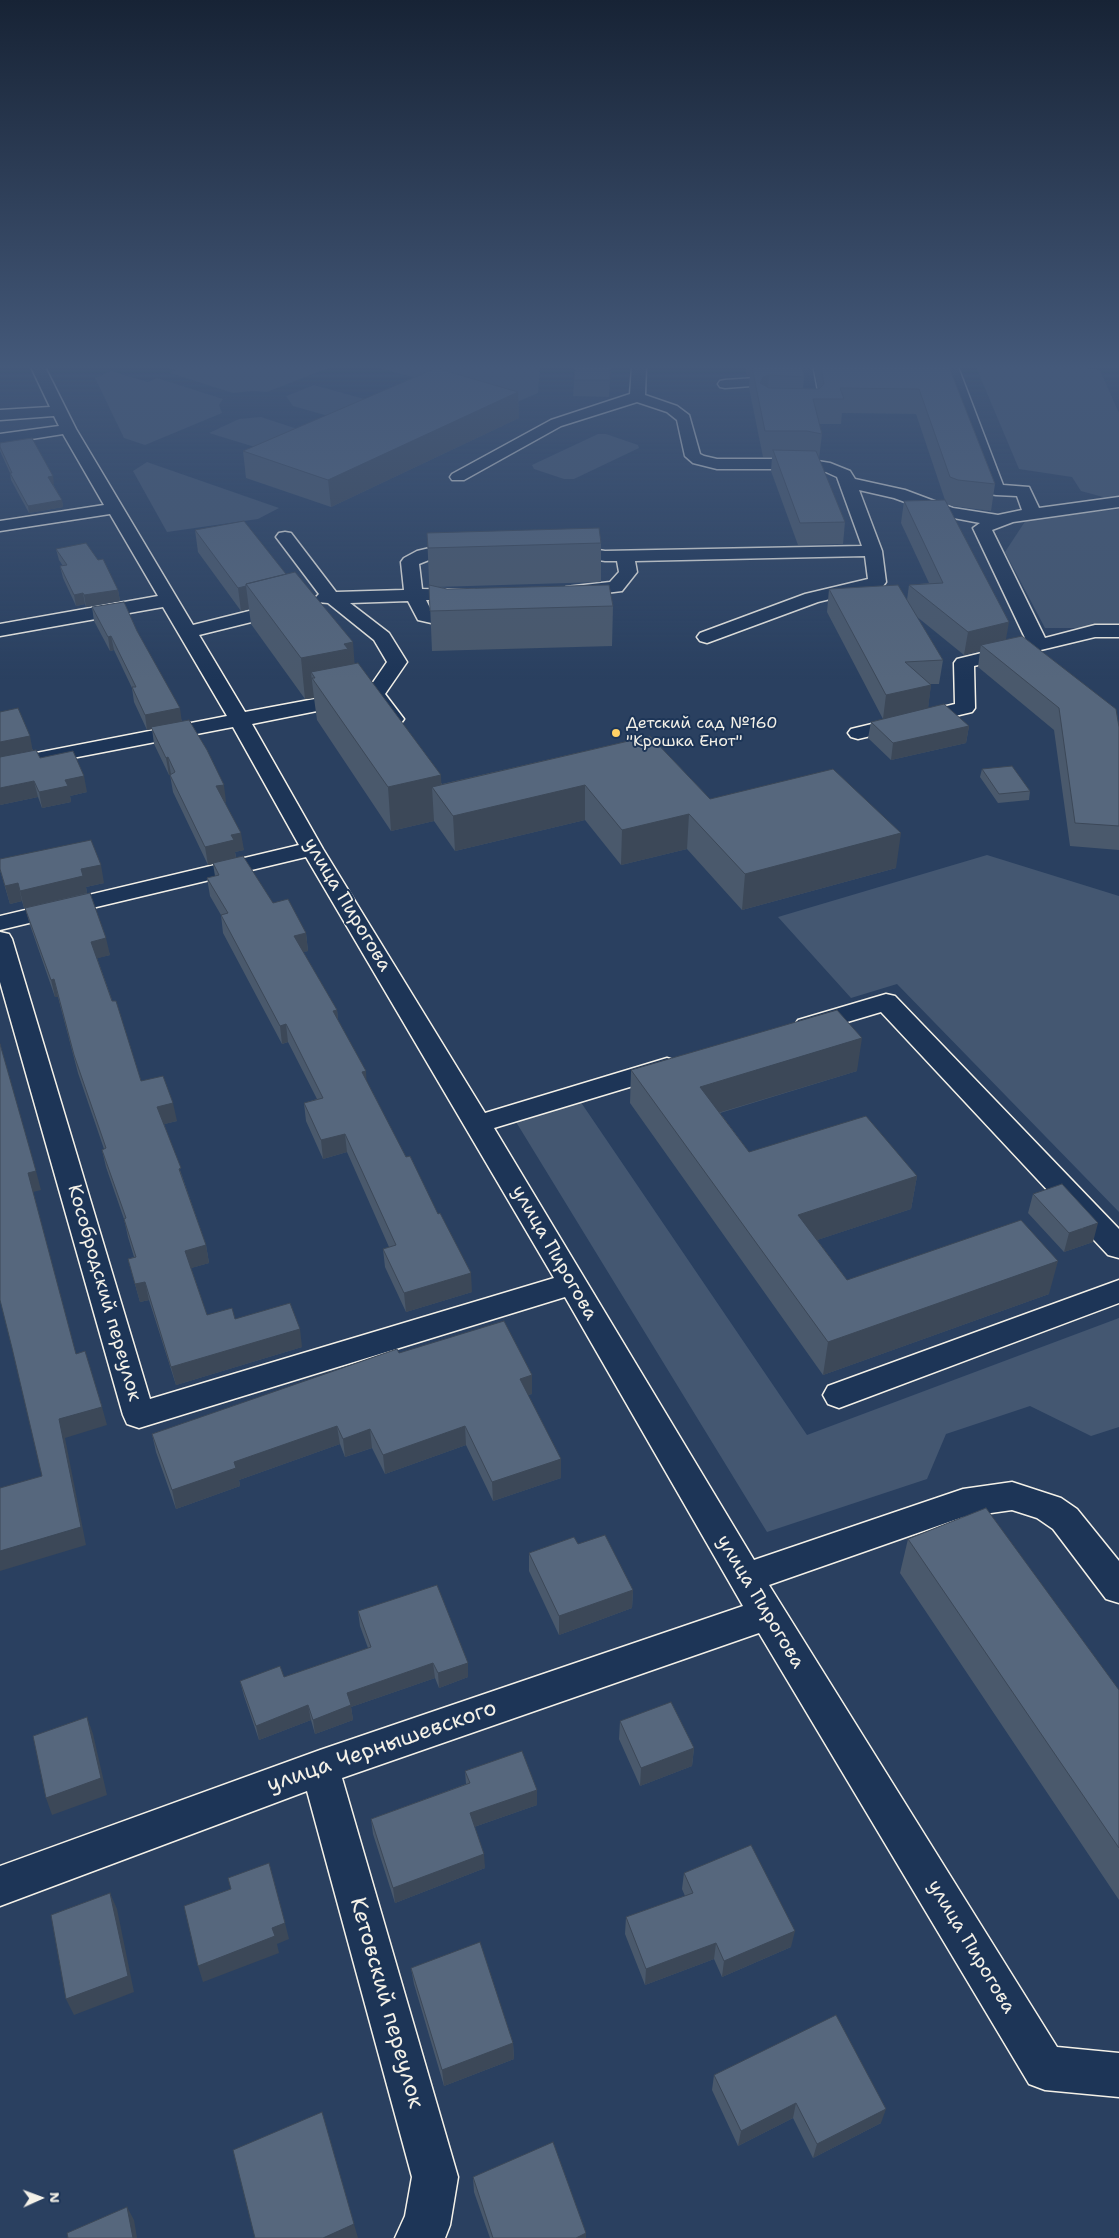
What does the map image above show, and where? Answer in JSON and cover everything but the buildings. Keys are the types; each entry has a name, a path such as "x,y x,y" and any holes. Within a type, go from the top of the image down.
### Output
{"street":[{"name":"улица Пирогова","path":"94,471 239,719 312,850 478,1124 767,1614 1045,2068 1119,2075"},
{"path":"458,477 468,471"},
{"path":"707,637 812,598 877,582 873,551 844,474 838,471"},
{"path":"989,471 996,490 1023,491 1033,515"},
{"path":"848,484 899,494 949,512 1000,521"},
{"path":"1039,646 982,528 1009,517 1119,502"},
{"path":"0,526 115,508"},
{"path":"0,766 374,694 397,662 382,636 315,600 285,537"},
{"path":"547,546 585,554 625,556 873,551"},
{"path":"478,549 438,551 423,555 410,562 414,595 425,616 449,621 479,620"},
{"path":"551,592 616,588 628,572 625,556"},
{"path":"188,632 315,600 482,594"},
{"path":"0,630 169,600"},
{"path":"858,733 965,708 964,662 1039,646 1095,631 1119,631"},
{"path":"374,694 405,733"},
{"path":"0,923 312,850"},
{"name":"Кособродский переулок","path":"0,939 139,1415 572,1284"},
{"path":"782,1033 886,1002 1119,1247"},
{"path":"478,1124 687,1062"},
{"path":"839,1395 1119,1291"},
{"path":"746,1578 963,1503 1012,1496 1049,1508 1065,1519 1119,1588"},
{"name":"улица Чернышевского","path":"0,1886 320,1768 767,1614"},
{"name":"Кетовский переулок","path":"320,1768 435,2176 427,2225 418,2238"}],"shaded area":[{"path":"133,471 174,471 279,508 258,519 167,532"},
{"path":"541,471 590,471 574,479 564,479"},
{"path":"1035,471 1119,471 1119,499 1114,500 1081,491 1072,477"},
{"path":"1119,509 1119,628 1045,628 1005,552 1026,520"},
{"path":"987,855 1119,896 1119,1212 897,984 851,998 778,917"},
{"path":"578,1098 807,1435 1119,1318 1119,1427 1091,1436 1030,1406 946,1434 927,1479 767,1532 513,1117"}],"place":[{"name":"Детский сад №160 \"Крошка Енот\"","path":"616,733"}]}
